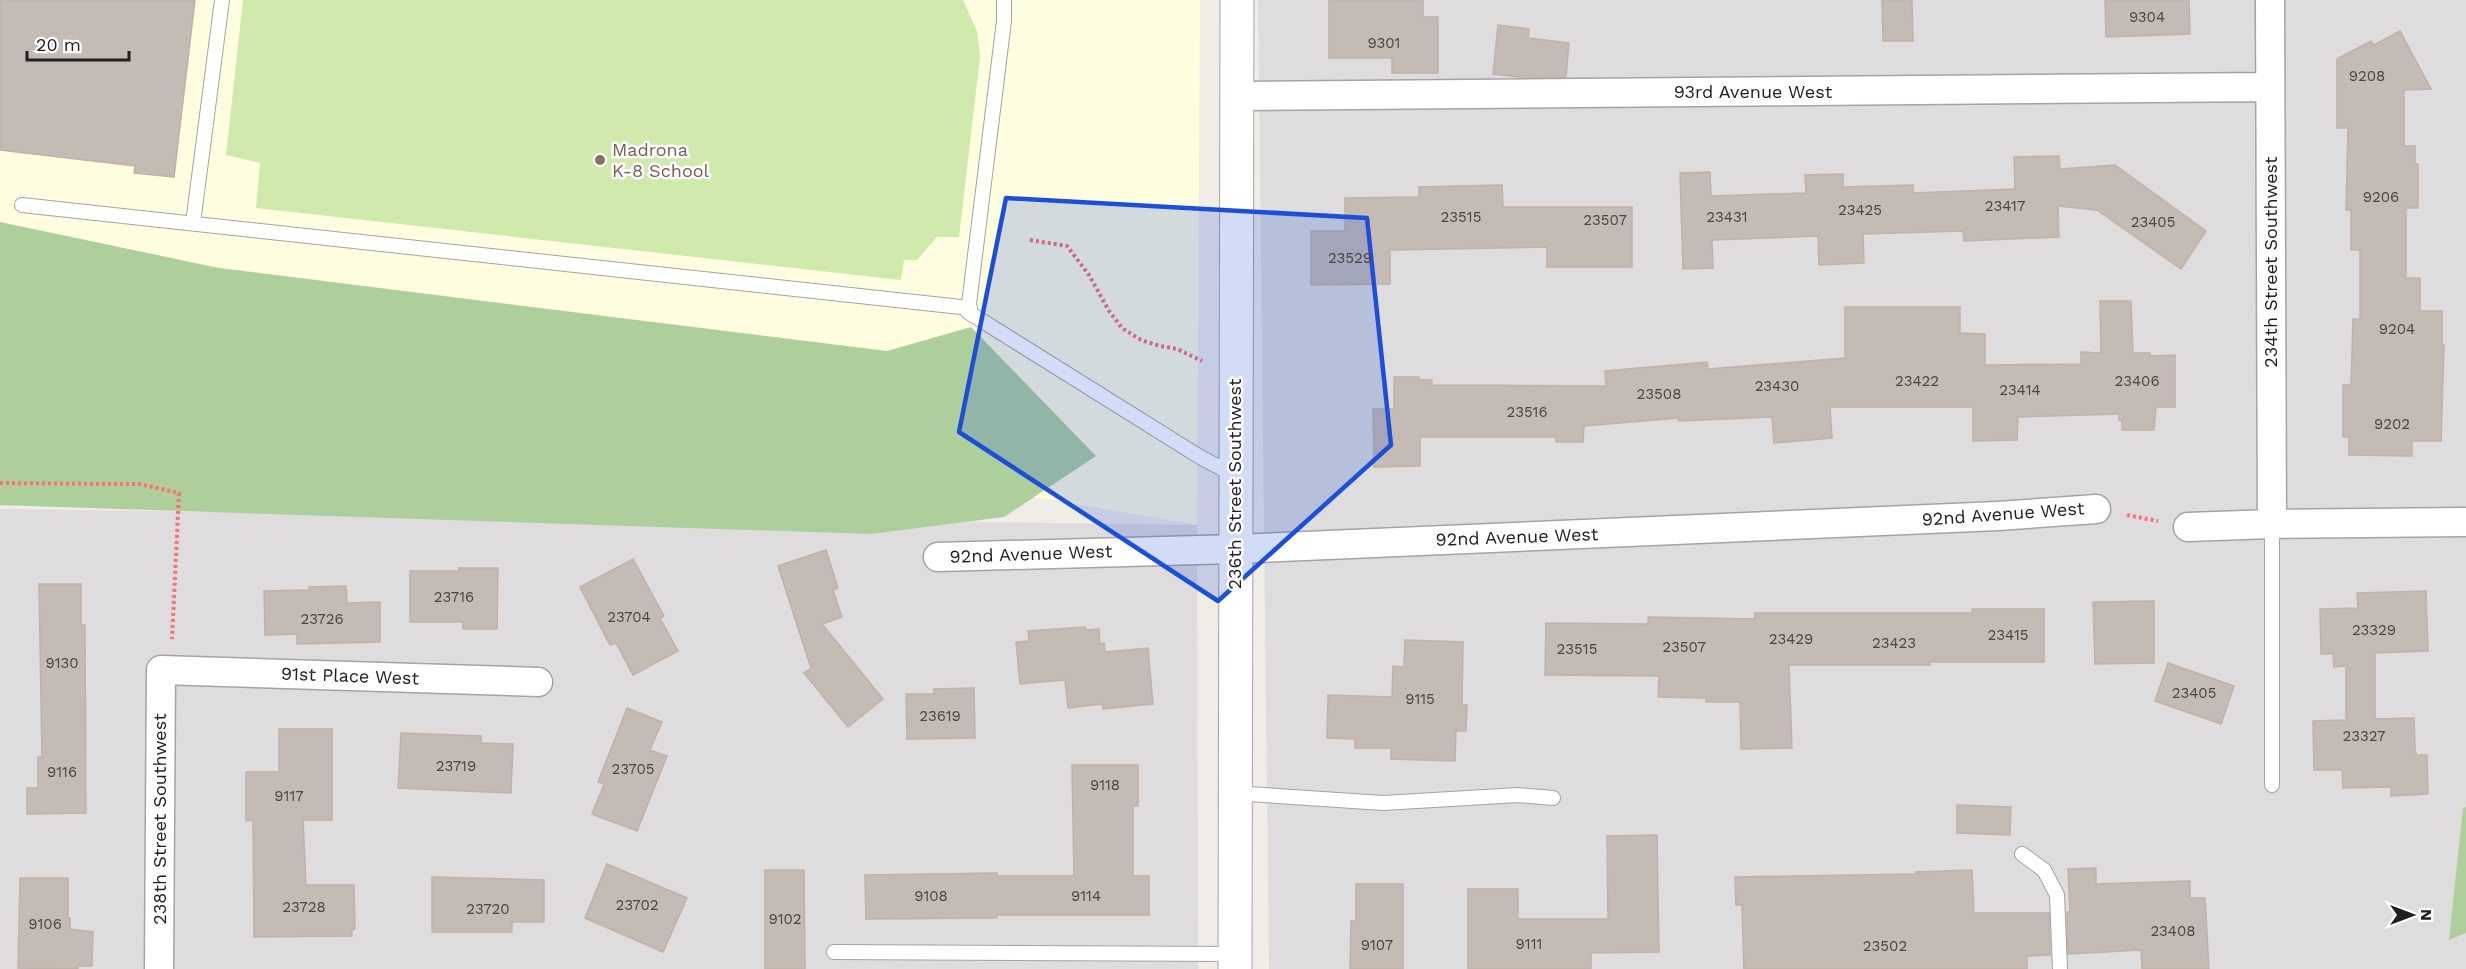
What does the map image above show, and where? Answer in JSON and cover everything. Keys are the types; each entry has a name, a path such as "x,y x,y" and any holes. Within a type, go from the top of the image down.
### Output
{"street":[{"name":"236th Street Southwest","path":"1234,962 1237,0"},
{"name":"234th Street Southwest","path":"2270,0 2272,524"},
{"name":"93rd Avenue West","path":"1237,96 2270,87"},
{"name":"92nd Avenue West","path":"938,557 1236,549 1986,517 2096,509"},
{"path":"2188,527 2466,522"},
{"name":"91st Place West","path":"166,670 538,682"},
{"name":"238th Street Southwest","path":"159,969 166,670"}],"lane":[{"path":"193,223 222,0"},
{"path":"992,0 1004,21"},
{"path":"1004,0 1004,21 968,312 1200,457 1234,475"},
{"path":"22,205 970,308"},
{"path":"2272,524 2272,784"},
{"path":"1234,793 1383,803 1518,795 1553,798"},
{"path":"2022,854 2044,870 2058,895 2061,969"},
{"path":"834,952 1234,962"}],"path":[{"path":"1030,240 1067,246 1089,275 1109,311 1122,328 1141,340 1177,349 1207,364"},
{"path":"0,483 139,484 179,493 166,670"},
{"path":"2096,509 2188,527"}],"highlighted area":[{"path":"1006,198 1367,218 1391,445 1218,601 959,432"}],"shaded area":[{"name":"Madrona K-8 School","path":"0,0 1200,0 1197,525 88,334 0,321"},
{"path":"1258,0 2466,0 2466,969 1269,969"},
{"path":"0,509 1197,525 1198,969 0,969"}],"green space":[{"path":"243,0 963,0 977,31 980,57 959,237 937,237 917,260 904,260 901,280 256,208 260,163 226,155"},
{"path":"0,222 219,268 887,351 971,327 1096,456 1004,517 871,534 0,505"},
{"path":"2466,807 2466,933 2449,940 2463,808"}],"building":[{"path":"0,0 195,0 174,177 134,173 135,166 0,150"},
{"path":"1329,0 1423,0 1423,17 1438,17 1438,73 1392,73 1392,58 1329,58"},
{"path":"1882,0 1912,0 1913,41 1883,41"},
{"path":"2105,0 2189,0 2190,34 2106,37"},
{"path":"1498,25 1529,29 1528,38 1569,43 1566,77 1519,77 1493,74"},
{"path":"2400,31 2431,89 2404,90 2404,146 2415,146 2415,164 2418,164 2418,208 2406,208 2406,278 2420,278 2420,311 2442,311 2442,345 2444,345 2441,441 2412,441 2412,456 2349,455 2349,437 2343,437 2343,385 2351,385 2353,319 2360,319 2360,250 2351,250 2351,210 2346,210 2348,128 2337,128 2337,59 2371,41 2374,45"},
{"path":"2059,156 2060,169 2115,165 2206,231 2181,269 2097,210 2058,206 2059,237 1964,241 1963,231 1863,234 1864,263 1819,265 1818,236 1712,240 1713,268 1683,269 1680,173 1710,172 1711,196 1806,193 1805,175 1843,174 1843,187 1913,185 1913,193 2015,189 2014,157"},
{"path":"1502,185 1503,207 1632,207 1632,267 1547,267 1547,247 1390,250 1390,284 1311,285 1311,231 1345,231 1345,198 1419,197 1419,187"},
{"path":"2100,301 2131,301 2133,353 2150,353 2150,356 2175,355 2175,407 2156,407 2154,430 2122,430 2122,420 2119,420 2119,414 2018,417 2017,440 1973,441 1973,407 1830,407 1832,438 1774,443 1772,417 1679,421 1678,418 1584,426 1583,442 1556,442 1556,437 1420,437 1420,466 1374,467 1373,409 1394,409 1394,377 1419,377 1419,380 1432,380 1432,385 1606,386 1605,371 1707,362 1708,369 1845,358 1845,307 1960,307 1960,333 1985,334 1985,365 2081,364 2081,352 2101,353"},
{"path":"826,550 838,588 833,590 842,617 822,624 883,699 848,727 804,673 811,668 778,566"},
{"path":"633,559 664,616 660,618 678,651 633,675 616,643 610,645 580,587"},
{"path":"459,568 498,568 497,629 463,629 463,622 410,622 410,571 459,571"},
{"path":"39,584 81,584 81,625 85,625 86,813 27,814 27,788 38,788 38,757 42,757"},
{"path":"346,586 347,603 380,602 380,642 297,644 297,634 265,635 264,591"},
{"path":"2426,591 2428,651 2375,653 2375,719 2414,718 2415,751 2417,755 2427,755 2428,794 2391,796 2391,787 2343,788 2342,770 2314,770 2313,721 2346,720 2346,666 2334,667 2333,654 2321,654 2320,609 2358,608 2357,593"},
{"path":"2154,601 2154,663 2095,664 2093,602"},
{"path":"1972,609 2044,609 2044,662 1789,665 1792,748 1741,749 1740,702 1706,702 1706,698 1658,697 1659,676 1545,675 1546,623 1648,624 1648,617 1755,619 1755,613 1972,613"},
{"path":"1085,627 1086,630 1099,629 1100,644 1104,643 1105,652 1148,648 1153,704 1103,709 1102,704 1068,708 1065,680 1020,684 1016,642 1029,641 1028,631"},
{"path":"1405,640 1463,642 1462,705 1467,705 1466,731 1456,731 1455,761 1391,759 1391,748 1355,748 1355,739 1327,738 1328,695 1392,697 1393,666 1404,667"},
{"path":"2168,663 2234,686 2221,724 2155,701"},
{"path":"974,688 975,738 907,739 906,694 934,694 934,689"},
{"path":"627,708 662,722 650,750 667,756 637,831 592,814 604,784 598,782"},
{"path":"279,729 332,729 332,820 303,820 306,885 354,885 355,929 352,930 352,936 254,937 253,820 246,821 246,772 279,772"},
{"path":"401,733 481,736 481,743 513,744 511,793 398,788"},
{"path":"1072,765 1138,765 1138,806 1133,806 1133,876 1149,876 1149,915 997,915 997,918 866,919 865,875 997,873 997,876 1074,876"},
{"path":"1957,805 2011,807 2010,835 1957,833"},
{"path":"1657,835 1659,952 1591,953 1591,969 1468,969 1468,889 1518,889 1518,919 1608,919 1607,836"},
{"path":"607,864 687,898 663,952 585,918"},
{"path":"2096,868 2096,884 2190,881 2190,898 2205,898 2209,969 2142,969 2141,950 2068,954 2067,912 2070,912 2068,869"},
{"path":"765,870 804,870 805,969 765,969"},
{"path":"1972,870 1974,913 2049,913 2050,955 2027,956 2027,969 1744,969 1742,905 1736,905 1735,877 1916,874 1916,872"},
{"path":"432,877 544,880 544,922 512,922 512,932 432,932"},
{"path":"20,878 68,878 70,929 93,932 92,966 78,966 78,969 18,968"},
{"path":"1356,884 1403,884 1403,969 1350,969 1351,921 1356,921"}],"place":[{"name":"Madrona K-8 School","path":"600,160"}]}
